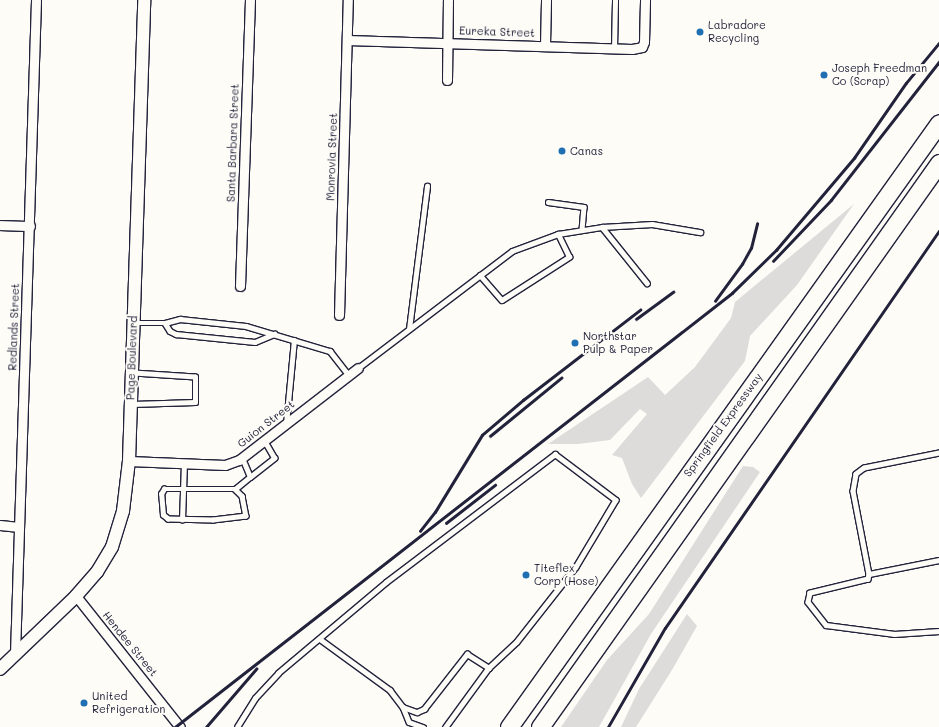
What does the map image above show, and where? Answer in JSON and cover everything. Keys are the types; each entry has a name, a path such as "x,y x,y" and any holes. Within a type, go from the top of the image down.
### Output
{"highway":[{"name":"Springfield Expressway","path":"509,727 939,123"},
{"path":"540,727 939,163"}],"street":[{"name":"Redlands Street","path":"15,654 30,226 36,0"},
{"name":"Page Boulevard","path":"0,669 76,596 104,561 118,531 123,511 129,461 144,0"},
{"name":"Santa Barbara Street","path":"240,286 250,0"},
{"name":"Monrovia Street","path":"339,315 348,0"},
{"path":"447,80 448,0"},
{"path":"545,45 546,0"},
{"name":"Eureka Street","path":"347,40 637,48 644,42 646,0"},
{"path":"0,225 30,226"},
{"name":"Guion Street","path":"129,461 225,465 242,458 358,368"},
{"path":"0,525 19,527"},
{"name":"Hendee Street","path":"76,596 180,727"}],"lane":[{"path":"614,48 615,0"},
{"path":"409,329 427,186"},
{"path":"548,202 584,207 582,229"},
{"path":"358,368 512,250 558,234 602,227 652,224 700,232"},
{"path":"602,227 647,283"},
{"path":"480,275 502,300 569,257 558,234"},
{"path":"133,323 165,323 180,319 246,326 330,351 349,375"},
{"path":"165,323 170,331 176,334 255,342 274,334"},
{"path":"286,424 294,340"},
{"path":"131,404 195,402 196,377 132,373"},
{"path":"235,489 242,496 246,516 182,520 165,518 161,494 164,489 235,489 274,458 264,441"},
{"path":"939,453 864,468 856,474 853,491 869,574 868,579 810,593 808,602 826,625 894,634 939,632"},
{"path":"237,727 255,698 265,687 386,582 555,454 616,500 576,567 517,642 489,668 446,727"},
{"path":"242,458 250,477"},
{"path":"182,520 184,464"},
{"path":"869,574 939,560"},
{"path":"320,639 390,690 403,707 408,725 423,727"},
{"path":"403,707 417,712 424,709 467,654 489,668"}],"shaded area":[{"path":"854,204 797,285 750,336 745,361 641,498 632,484 622,458 612,455 647,414 640,409 610,440 578,444 548,444 648,377 665,395 695,367 731,318 735,302"},
{"path":"743,466 753,467 760,472 651,634 599,727 561,727 607,660 649,614"},
{"path":"687,614 697,626 672,670 636,727 621,727 639,689"}],"railway":[{"path":"175,727 732,293 776,250 854,158 906,83 939,43"},
{"path":"773,261 831,200 939,62"},
{"path":"715,301 742,264 751,248 757,224"},
{"path":"608,727 665,628 939,231"},
{"path":"636,319 673,292"},
{"path":"420,531 435,512 482,435 523,400 640,310"},
{"path":"490,436 561,378"},
{"path":"446,523 495,485"},
{"path":"206,727 256,669"}],"place":[{"name":"Labradore Recycling","path":"700,32"},
{"name":"Joseph Freedman Co (Scrap)","path":"824,75"},
{"name":"Canas","path":"562,151"},
{"name":"Northstar Pulp & Paper","path":"575,343"},
{"name":"Titeflex Corp (Hose)","path":"526,575"},
{"name":"United Refrigeration","path":"84,703"}]}
